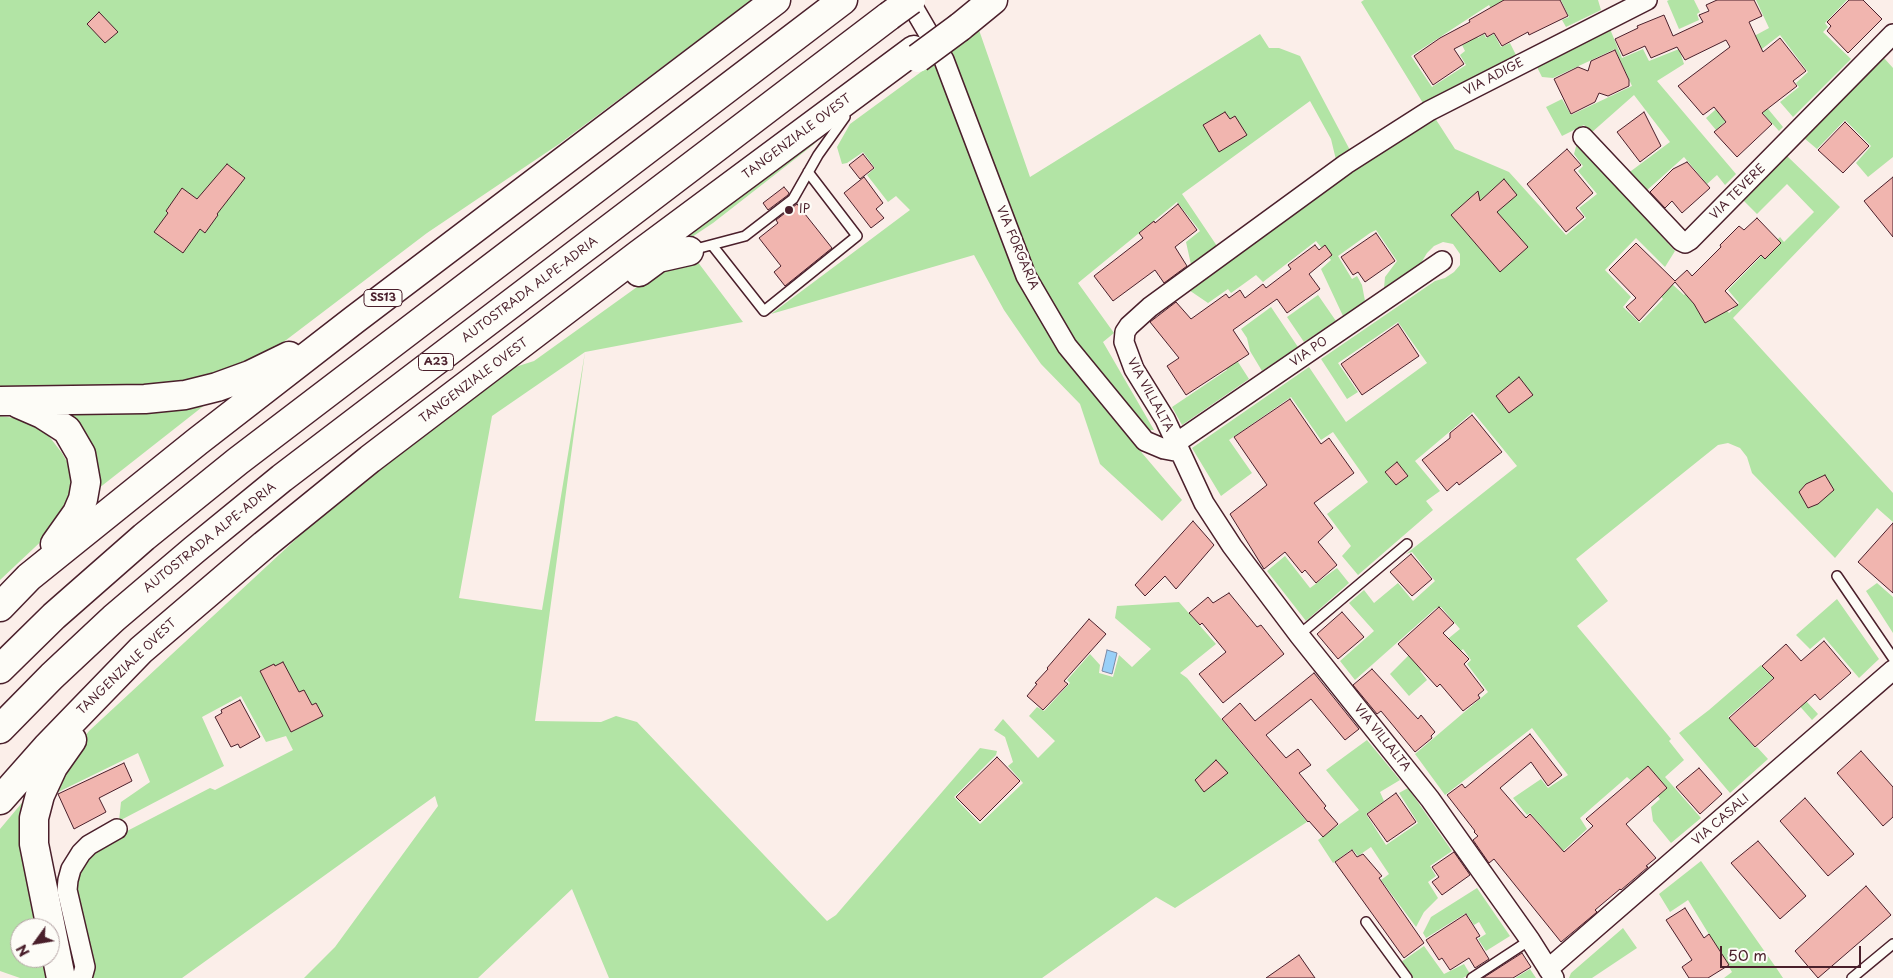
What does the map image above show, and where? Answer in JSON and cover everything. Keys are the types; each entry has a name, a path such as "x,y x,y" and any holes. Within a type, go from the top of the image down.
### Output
{"highway":[{"name":"SS13","path":"0,606 29,577 126,498 354,320 776,0"},
{"path":"0,669 54,616 144,537 238,461 843,0"},
{"name":"TANGENZIALE OVEST","path":"0,800 47,747 141,650 362,465 638,255 916,54 957,23 981,0"},
{"path":"957,23 993,0"},
{"name":"AUTOSTRADA ALPE-ADRIA","path":"0,729 52,676 114,618 282,478 903,5"},
{"path":"845,118 852,109 916,54"},
{"path":"508,355 541,344 554,336 658,258 701,248"},
{"path":"6,401 146,399 185,395 217,387 250,375 278,362 354,320"},
{"path":"6,401 42,414 66,430 81,454 86,482 83,500 77,513 63,535 29,577"},
{"path":"61,978 34,844 34,818 40,795 53,767 141,650"}],"street":[{"name":"VIA ADIGE","path":"1124,342 1125,332 1129,326 1150,307 1346,164 1429,111 1646,0"},
{"name":"VIA FORGARIA","path":"903,5 944,60 1026,276 1066,346 1145,441 1164,450 1178,447"},
{"name":"VIA TEVERE","path":"1583,137 1685,243 1893,34"},
{"name":"VIA PO","path":"1178,447 1442,261"},
{"name":"VIA VILLALTA","path":"1124,342 1134,369 1165,419 1204,503 1232,546 1299,635 1430,799 1530,940 1551,973"},
{"name":"VIA CASALI","path":"1551,973 1893,670"},
{"path":"82,978 85,967 67,890 68,880 71,869 81,852 89,845 117,829"}],"lane":[{"path":"701,248 745,236 793,199 808,172 845,118"},
{"path":"701,248 764,310 857,236 808,172"},
{"path":"1299,635 1407,544"},
{"path":"1837,576 1893,658"},
{"path":"1366,922 1407,978"},
{"path":"1472,978 1530,940"},
{"path":"1852,978 1893,944"}],"green space":[{"path":"0,0 752,0 559,144 427,233 273,350 211,378 163,387 0,386"},
{"path":"1364,0 1509,0 1505,33 1489,5 1411,56 1432,87 1466,65 1460,55 1465,51 1462,45 1477,36 1478,38 1484,34 1486,38 1494,34 1501,47 1510,43 1517,57 1426,108 1361,2"},
{"path":"1561,0 1598,0 1601,10 1566,27 1562,20 1569,17"},
{"path":"1694,0 1700,12 1697,14 1699,20 1679,29 1667,1"},
{"path":"1756,0 1847,0 1825,23 1828,27 1823,32 1851,59 1793,117 1780,102 1799,87 1796,83 1808,72 1780,35 1754,55 1745,41 1769,28"},
{"path":"1610,29 1622,58 1643,49 1649,61 1679,49 1684,64 1657,81 1736,174 1725,185 1717,175 1707,184 1684,157 1645,192 1627,174 1670,142 1634,95 1591,133 1584,125 1562,136 1546,107 1562,99 1571,115 1632,86 1615,49 1553,78 1542,77 1536,65"},
{"path":"979,30 1030,177 1260,34 1269,48 1279,48 1300,56 1351,152 1337,164 1331,139 1310,101 1182,194 1219,249 1192,269 1186,242 1200,231 1177,202 1078,283 1114,333 1103,342 1154,430 1146,430 1074,342 1034,273 949,51"},
{"path":"1726,58 1783,127 1779,131 1750,99 1716,130 1706,118 1739,89"},
{"path":"1884,58 1893,68 1893,157 1868,177 1856,163 1871,146 1845,120 1817,149 1804,138"},
{"path":"936,61 984,181 1089,387 1108,413 1182,500 1162,521 1100,464 1080,404 1041,364 1004,310 974,255 771,314 910,210 896,196 888,202 867,175 875,168 863,152 847,163 842,164 837,147 850,124"},
{"path":"1433,115 1455,149 1509,172 1566,235 1586,218 1579,208 1597,194 1578,171 1583,166 1574,154 1577,143 1675,251 1665,267 1636,238 1605,270 1631,297 1623,307 1640,323 1663,299 1659,294 1672,284 1684,295 1699,281 1729,313 1739,303 1728,290 1780,237 1784,242 1814,212 1787,184 1757,214 1743,200 1787,156 1840,207 1733,318 1893,493 1893,522 1877,508 1835,558 1752,473 1747,457 1740,448 1728,443 1718,445 1576,559 1608,601 1577,626 1671,739 1669,741 1684,760 1665,777 1701,818 1671,843 1653,821 1651,807 1660,799 1642,778 1635,784 1627,777 1580,818 1587,829 1562,852 1554,845 1556,842 1530,813 1527,815 1513,798 1541,779 1548,788 1568,775 1532,728 1445,795 1415,754 1488,692 1467,664 1471,660 1463,649 1441,668 1434,660 1420,671 1427,680 1409,696 1390,674 1409,655 1417,664 1460,629 1441,607 1436,608 1355,680 1340,661 1374,631 1349,603 1364,590 1374,603 1398,583 1413,601 1435,581 1412,552 1406,554 1517,466 1473,412 1415,461 1440,491 1426,501 1433,510 1358,575 1342,556 1351,546 1327,514 1368,482 1333,432 1321,440 1291,397 1229,440 1252,473 1221,496 1192,448 1309,367 1346,422 1427,363 1398,322 1338,363 1358,392 1347,399 1321,359 1435,281 1445,278 1454,272 1460,265 1460,254 1453,244 1443,242 1434,246 1421,263 1384,288 1385,277 1397,261 1376,230 1370,233 1338,256 1352,279 1357,276 1362,285 1365,301 1343,316 1321,269 1331,260 1316,241 1263,282 1256,275 1231,293 1228,289 1208,303 1186,288"},
{"path":"826,132 813,145 713,223 683,243 679,237"},
{"path":"697,261 743,322 585,352 535,721 601,722 616,716 637,722 827,921 836,915 980,748 997,751 996,755 954,797 980,824 1023,783 1008,766 1013,762 1005,737 994,730 1003,719 1038,758 1055,741 1029,716 1037,707 1044,711 1070,683 1067,680 1090,654 1100,665 1099,673 1113,677 1119,655 1132,667 1151,649 1115,618 1117,606 1179,602 1216,644 1180,673 1187,678 1307,822 1175,908 1156,897 1042,978 609,978 572,889 478,978 304,978 335,947 438,806 435,796 182,978 93,978 95,970 76,888 77,871 102,844 210,788 215,790 293,750 286,736 266,742 241,696 202,717 224,766 119,821 121,802 150,782 138,753 48,797 68,757 89,731 322,515 404,446 506,370 534,361 662,269","holes":["585,352 542,610 459,598 492,416"]},
{"path":"1318,295 1336,321 1304,342 1287,317"},
{"path":"1271,307 1298,347 1262,371 1250,351 1247,338 1241,329"},
{"path":"1231,351 1249,379 1182,425 1172,407 1227,370 1215,352"},
{"path":"206,404 94,492 65,413"},
{"path":"0,416 32,424 48,435 70,467 73,485 69,502 50,533 0,580"},
{"path":"1285,556 1310,588 1337,568 1349,583 1306,621 1267,571"},
{"path":"1877,583 1893,597 1893,633 1866,591"},
{"path":"1837,599 1879,659 1859,678 1824,637 1810,649 1796,635"},
{"path":"1761,665 1768,673 1775,667 1818,714 1812,720 1774,677 1728,717 1755,748 1757,747 1768,759 1730,793 1679,733"},
{"path":"1367,740 1400,780 1380,792 1384,801 1366,814 1386,845 1418,823 1399,793 1408,788 1452,851 1430,866 1436,876 1428,882 1438,898 1424,912 1416,927 1381,880 1389,874 1371,847 1358,856 1352,849 1333,863 1318,840 1359,810 1326,770"},
{"path":"26,798 22,839 26,878 35,918 10,918 10,968 45,968 47,978 20,978 0,971 0,829"},
{"path":"1701,861 1783,978 1724,978 1732,972 1688,900 1670,912 1659,894"},
{"path":"1477,888 1510,936 1486,951 1478,939 1486,934 1479,922 1474,925 1466,913 1426,938 1423,933 1431,917"},
{"path":"1623,928 1637,948 1592,978 1569,978 1571,973"},
{"path":"1424,946 1444,974 1464,964 1470,974 1463,978 1413,978 1401,962"},
{"path":"1530,969 1536,978 1515,978"}],"water":[{"path":"1107,650 1117,653 1112,674 1102,671"}],"building":[{"path":"1504,0 1560,0 1568,16 1529,35 1528,32 1502,46 1494,33 1487,37 1485,33 1454,49 1464,64 1433,85 1414,56 1440,38 1470,22 1469,20"},
{"path":"1717,0 1754,0 1762,16 1749,22 1763,52 1780,38 1806,71 1793,81 1797,86 1762,113 1772,124 1737,157 1714,132 1726,122 1714,107 1703,115 1678,86 1730,47 1726,40 1685,60 1677,47 1651,58 1645,46 1623,56 1615,39 1638,28 1637,26 1664,15 1673,36 1703,22 1699,15 1709,11 1706,5"},
{"path":"1849,0 1863,0 1882,19 1848,53 1827,31 1831,26 1827,22"},
{"path":"99,12 118,32 105,43 87,24"},
{"path":"1615,50 1629,80 1629,86 1608,96 1599,93 1595,102 1571,114 1554,79 1578,67 1588,71 1591,61"},
{"path":"1225,112 1230,119 1235,116 1247,135 1219,152 1203,125"},
{"path":"1644,112 1661,146 1640,162 1617,132"},
{"path":"1845,122 1869,146 1843,173 1818,150"},
{"path":"1567,149 1581,165 1574,170 1593,193 1576,208 1584,217 1566,232 1527,184"},
{"path":"863,154 874,168 860,179 849,165"},
{"path":"1687,162 1710,188 1682,213 1672,201 1665,208 1650,192 1673,169"},
{"path":"227,164 245,178 205,233 200,229 183,253 154,232 168,213 166,211 182,188 197,199"},
{"path":"864,177 883,203 876,209 884,218 871,228 844,193"},
{"path":"1893,177 1893,237 1864,201"},
{"path":"1504,179 1517,195 1497,212 1528,247 1500,272 1451,215 1478,191 1480,201"},
{"path":"784,187 789,193 788,195 768,210 763,203"},
{"path":"797,204 832,248 785,286 774,272 781,266 759,238 778,223 776,220"},
{"path":"1178,204 1197,230 1175,247 1187,266 1164,283 1155,270 1113,301 1094,276 1143,238 1139,233 1154,221 1155,223"},
{"path":"1757,218 1781,243 1765,259 1761,255 1725,291 1738,305 1705,323 1694,304 1675,282 1639,321 1626,307 1636,298 1609,270 1636,243 1675,281 1687,270 1692,276 1739,226 1744,230"},
{"path":"1376,233 1395,261 1365,282 1358,272 1353,275 1341,257"},
{"path":"1315,245 1319,250 1325,245 1332,255 1309,274 1320,289 1287,313 1277,299 1233,330 1249,354 1186,395 1167,366 1179,358 1150,322 1176,302 1191,319 1226,294 1229,298 1240,290 1245,298 1263,284 1266,288 1291,269 1288,265"},
{"path":"1398,324 1419,356 1362,395 1341,364"},
{"path":"1519,377 1533,395 1509,413 1496,396"},
{"path":"1290,399 1321,444 1329,438 1354,473 1314,503 1333,528 1318,542 1337,565 1316,583 1305,570 1302,573 1285,552 1264,569 1230,514 1267,485 1234,437"},
{"path":"1472,415 1502,452 1459,485 1457,482 1447,491 1422,460 1450,438 1450,433"},
{"path":"1397,462 1408,476 1396,485 1385,472"},
{"path":"1825,475 1834,490 1818,504 1808,508 1799,492 1806,484"},
{"path":"1193,521 1214,545 1176,589 1165,576 1145,596 1135,585"},
{"path":"1893,523 1893,593 1858,562"},
{"path":"1411,554 1432,579 1412,596 1390,572"},
{"path":"1229,593 1257,627 1261,625 1284,654 1223,703 1199,674 1226,652 1202,623 1200,625 1189,613 1208,597 1213,603"},
{"path":"1439,607 1454,623 1443,633 1469,659 1464,664 1484,690 1478,695 1480,698 1463,711 1440,684 1437,687 1398,644"},
{"path":"1342,612 1364,637 1338,659 1317,634"},
{"path":"1089,619 1106,634 1064,681 1068,684 1043,710 1027,696 1047,668"},
{"path":"1824,641 1851,673 1820,700 1815,694 1755,747 1729,718 1774,678 1762,666 1786,644 1801,661"},
{"path":"283,662 299,692 304,690 312,705 316,703 323,716 291,732 260,671"},
{"path":"1372,669 1418,719 1421,715 1435,732 1431,736 1432,738 1415,752 1381,711 1377,714 1353,685"},
{"path":"1314,673 1359,729 1345,740 1311,699 1266,735 1286,758 1298,749 1311,765 1299,773 1338,824 1323,837 1308,822 1222,719 1240,703 1255,721"},
{"path":"240,700 260,737 240,748 238,744 231,747 215,717 222,713 221,710"},
{"path":"1530,734 1562,775 1548,786 1531,762 1500,788 1526,818 1530,814 1564,852 1593,826 1586,819 1648,766 1667,788 1626,824 1656,858 1561,942 1494,859 1489,863 1473,840 1478,836 1475,831 1447,795 1462,784 1465,788"},
{"path":"1861,751 1893,787 1893,817 1883,826 1837,773"},
{"path":"997,757 1020,781 980,821 956,797"},
{"path":"1216,760 1228,773 1204,792 1195,780"},
{"path":"124,763 132,781 99,798 106,812 74,829 58,794"},
{"path":"1699,768 1722,794 1700,814 1676,787"},
{"path":"1396,793 1416,822 1387,842 1367,814"},
{"path":"1805,798 1854,854 1828,876 1780,821"},
{"path":"1758,841 1806,896 1780,919 1731,863"},
{"path":"1352,850 1357,857 1363,854 1382,876 1379,878 1424,943 1404,958 1335,862"},
{"path":"1454,852 1470,875 1442,895 1432,882 1439,877 1432,867"},
{"path":"1866,886 1891,915 1818,978 1795,951"},
{"path":"1685,908 1704,938 1709,934 1729,965 1708,978 1689,978 1682,967 1692,960 1666,920"},
{"path":"1466,914 1480,936 1476,938 1489,959 1475,968 1469,958 1450,970 1442,958 1439,960 1426,940"},
{"path":"1522,953 1531,967 1513,978 1483,978"},
{"path":"1299,955 1315,978 1266,978"}],"place":[{"name":"IP","path":"789,210"}]}
